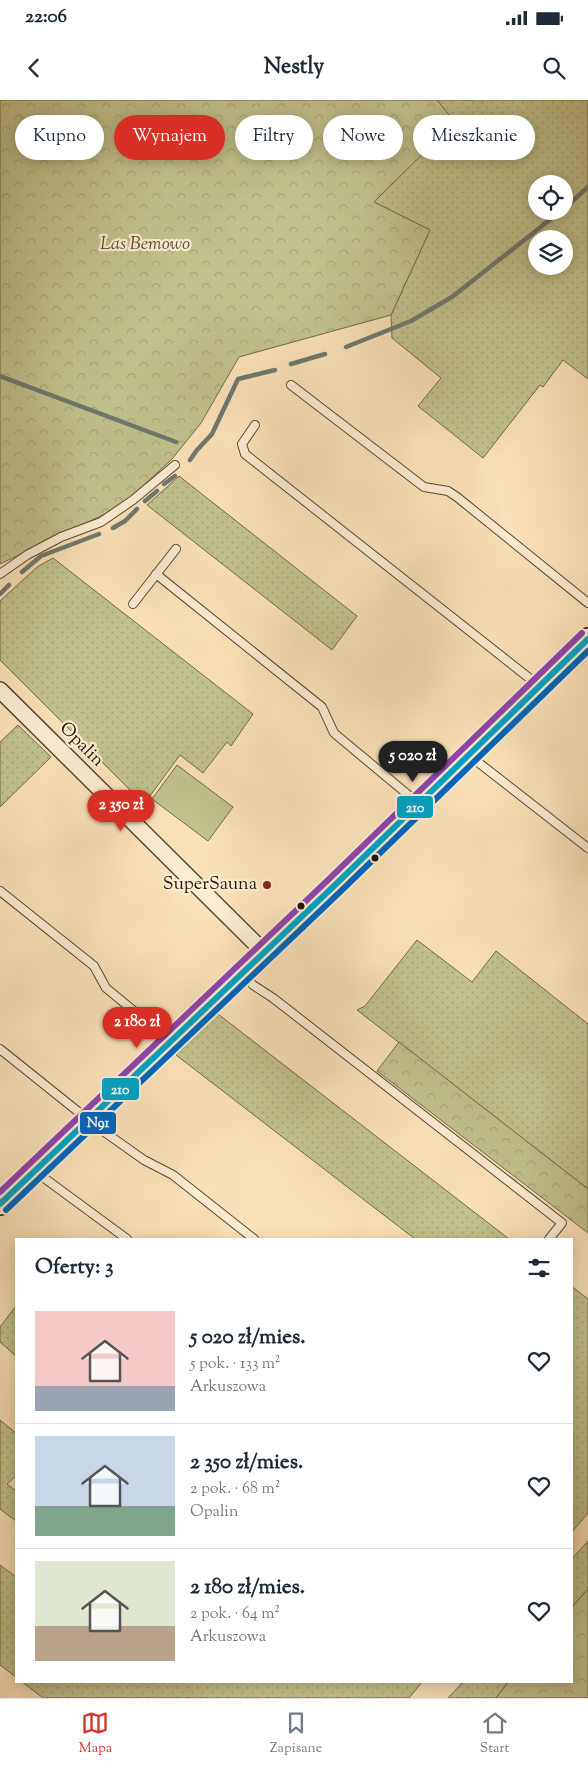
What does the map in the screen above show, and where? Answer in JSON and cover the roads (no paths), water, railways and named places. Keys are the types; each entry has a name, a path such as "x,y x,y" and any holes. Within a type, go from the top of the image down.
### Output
{"main road":[{"path":"0,1204 588,639"}],"street":[{"name":"Opalin","path":"0,690 264,952"}],"lane":[{"path":"291,385 424,488 448,491 457,497 588,603"},
{"path":"255,425 242,444 245,454 540,686"},
{"path":"0,574 35,550 61,537 102,522 133,500 175,465"},
{"path":"133,604 176,549"},
{"path":"156,574 322,707 334,733 418,803"},
{"path":"469,754 588,848"},
{"path":"0,891 94,966 106,988 157,1030 168,1044"},
{"path":"242,973 253,985 281,1004 562,1222 550,1238"},
{"path":"0,1049 110,1137 144,1160 173,1175 253,1238"},
{"path":"35,1171 127,1238"}],"waterway":[{"path":"573,201 588,187"},
{"path":"346,347 411,321 452,297 550,220"},
{"path":"291,364 325,354"},
{"path":"190,460 212,434 238,379 275,370"},
{"path":"0,376 176,442"},
{"path":"164,484 175,476"},
{"path":"145,501 157,491"},
{"path":"113,528 125,521 137,509"},
{"path":"22,572 41,556 99,534"},
{"path":"0,594 9,585"}],"place":[{"name":"SuperSauna","path":"267,885"}],"park label":[{"name":"Las Bemowo","path":"145,245"}]}
